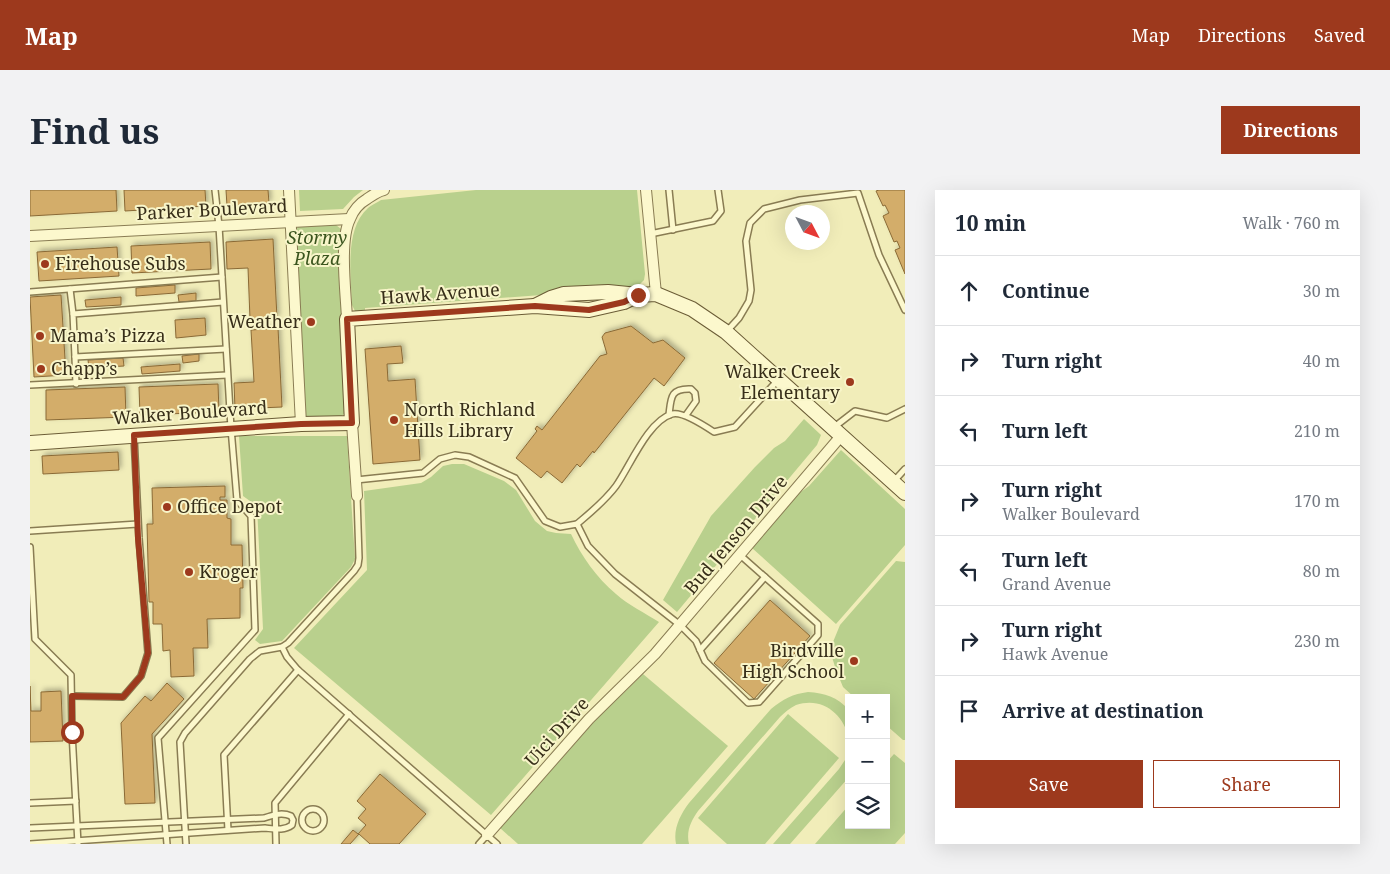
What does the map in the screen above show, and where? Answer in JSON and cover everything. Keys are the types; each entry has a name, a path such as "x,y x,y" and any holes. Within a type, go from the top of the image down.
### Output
{"street":[{"path":"289,190 301,424"},
{"path":"357,496 347,319 345,235 349,220 355,210 364,200 380,190 384,190"},
{"path":"646,190 656,294"},
{"name":"Parker Boulevard","path":"30,236 349,220"},
{"name":"Hawk Avenue","path":"347,319 535,306 564,294 608,292 638,295 656,294 692,309 726,332 905,493"},
{"name":"Walker Boulevard","path":"30,443 231,428 352,423"},
{"name":"Bud Jenson Drive","path":"655,654 740,554 837,432"},
{"name":"Uici Drive","path":"487,835 589,719 655,654"}],"lane":[{"path":"167,844 158,738 255,630 251,516 237,500 215,190"},
{"path":"669,190 673,230"},
{"path":"650,234 713,221 721,211 718,190"},
{"path":"726,332 739,318 749,301 751,290 746,241 750,223 764,209 800,200 858,193 879,255 905,310"},
{"path":"30,292 222,278"},
{"path":"70,289 76,384"},
{"path":"73,314 223,302"},
{"path":"75,356 226,349"},
{"path":"30,385 227,375"},
{"path":"356,480 423,473 440,459 455,455 469,457 516,478 545,521 560,527 577,524 598,507 616,485 656,423 673,413 686,415 714,432 735,427 779,379"},
{"path":"669,415 671,400 675,392 681,389 691,389 695,393 696,401 686,415"},
{"path":"837,432 855,411 887,418 905,409"},
{"path":"72,696 123,697 141,676 148,653 138,524 134,435"},
{"path":"893,482 905,469"},
{"path":"186,844 180,742 185,733 250,658 260,651 282,647 288,643 358,565 357,496"},
{"path":"30,531 138,524"},
{"path":"577,524 588,546 615,574 680,625 696,641 705,661 748,703 759,702 818,635 818,624 740,554"},
{"path":"30,547 32,619 35,639 72,675 78,842"},
{"path":"700,650 765,577"},
{"path":"282,647 287,657 298,670 497,844"},
{"path":"228,830 224,755 298,670"},
{"path":"276,844 275,802 349,714"},
{"path":"30,803 76,800"},
{"path":"315,809 322,813 324,820 319,830 312,832 303,827 301,820 304,813 315,809"},
{"path":"30,828 264,818 275,814 287,814 293,820"},
{"path":"293,820 301,820"},
{"path":"30,844 228,830 265,828 276,830 289,827 292,825 293,820"},
{"path":"479,844 487,835"}],"green space":[{"path":"299,190 363,190 343,209 300,211"},
{"path":"476,190 637,190 644,280 636,288 365,308 365,313 356,313 352,305 350,267 352,240 360,217 368,208 381,200"},
{"name":"Stormy Plaza","path":"336,225 341,229 339,253 348,406 346,412 337,418 308,418 305,416 295,230 299,226"},
{"path":"804,419 821,435 817,445 677,612 663,600 711,516 755,467 774,448 785,441"},
{"path":"239,436 347,436 355,559 351,567 282,641 260,644 255,640 263,629 257,506 243,496"},
{"path":"841,450 905,509 905,545 836,624 752,548 791,499 809,486"},
{"path":"464,464 504,481 516,490 535,521 547,531 571,534 580,551 602,581 626,602 659,622 491,815 294,648 367,570 364,491 421,483 443,466"},
{"path":"896,561 905,562 905,740 890,729 890,694 851,694 843,687 832,657 833,642 840,625"},
{"path":"643,674 728,746 642,844 518,844 500,828 594,722"},
{"path":"808,692 820,693 840,702 845,706 845,728 837,715 823,705 806,703 792,707 780,717 698,811 690,826 689,844 676,844 675,838 678,822 689,803 771,709 788,697"},
{"path":"788,714 839,758 765,844 727,844 698,818"},
{"path":"894,754 905,763 905,833 895,844 815,844 845,810 845,829 890,829 890,758"},
{"path":"845,760 845,782 790,844 773,844"}],"building":[{"path":"30,190 116,190 117,211 30,216"},
{"path":"124,190 205,190 206,206 125,211"},
{"path":"226,190 268,190 269,203 227,206"},
{"path":"905,190 905,274 895,250 900,248 897,241 894,242 883,216 889,213 885,205 883,206 876,191"},
{"path":"273,239 277,318 250,319 248,268 227,269 226,242"},
{"path":"210,242 211,269 132,273 131,246"},
{"path":"117,247 119,276 39,281 37,252"},
{"path":"175,285 175,293 136,296 136,288"},
{"path":"196,293 196,301 179,302 178,295"},
{"path":"61,295 66,375 34,377 30,297"},
{"path":"121,297 121,305 86,307 85,300"},
{"path":"205,318 206,335 176,338 175,320"},
{"path":"631,326 653,343 663,340 685,358 664,386 654,378 594,453 593,451 580,467 577,464 562,483 547,471 541,478 516,458 537,431 535,429 537,426 542,430 600,356 607,354 602,337 605,333"},
{"path":"278,328 282,407 235,409 234,383 254,382 251,330"},
{"name":"North Richland Hills Library","path":"401,346 403,363 387,364 388,381 415,379 420,460 373,464 365,349"},
{"path":"199,354 199,361 183,363 182,356"},
{"path":"123,358 124,366 89,368 88,360"},
{"path":"180,364 180,371 142,374 141,367"},
{"path":"218,384 219,412 140,415 139,387"},
{"path":"125,387 126,417 46,420 46,390"},
{"path":"118,452 119,470 43,474 42,456"},
{"path":"225,486 225,497 220,497 220,500 227,500 227,518 231,519 231,545 242,545 243,588 240,588 240,618 207,619 208,648 193,648 194,676 171,677 170,650 163,651 162,624 153,624 153,602 149,602 147,524 153,524 152,488"},
{"path":"770,600 810,636 754,699 714,663"},
{"path":"167,683 184,699 152,734 155,803 125,804 121,723 145,696 151,701"},
{"path":"30,686 31,711 41,711 41,692 61,691 63,741 30,742"},
{"path":"380,774 426,814 399,844 370,844 359,834 350,844 341,844 353,830 358,834 366,825 358,818 366,809 357,801"}],"place":[{"name":"Firehouse Subs","path":"45,264"},
{"name":"Weather","path":"311,322"},
{"name":"Mama’s Pizza","path":"40,336"},
{"name":"Chapp’s","path":"41,369"},
{"name":"Walker Creek Elementary","path":"850,382"},
{"name":"North Richland Hills Library","path":"394,420"},
{"name":"Office Depot","path":"167,507"},
{"name":"Kroger","path":"189,572"},
{"name":"Birdville High School","path":"854,661"}],"route":[{"path":"72,732 72,696 123,697 141,676 148,653 138,538 134,435 301,424 352,423 347,319 535,306 589,310 624,302 638,295"}]}
